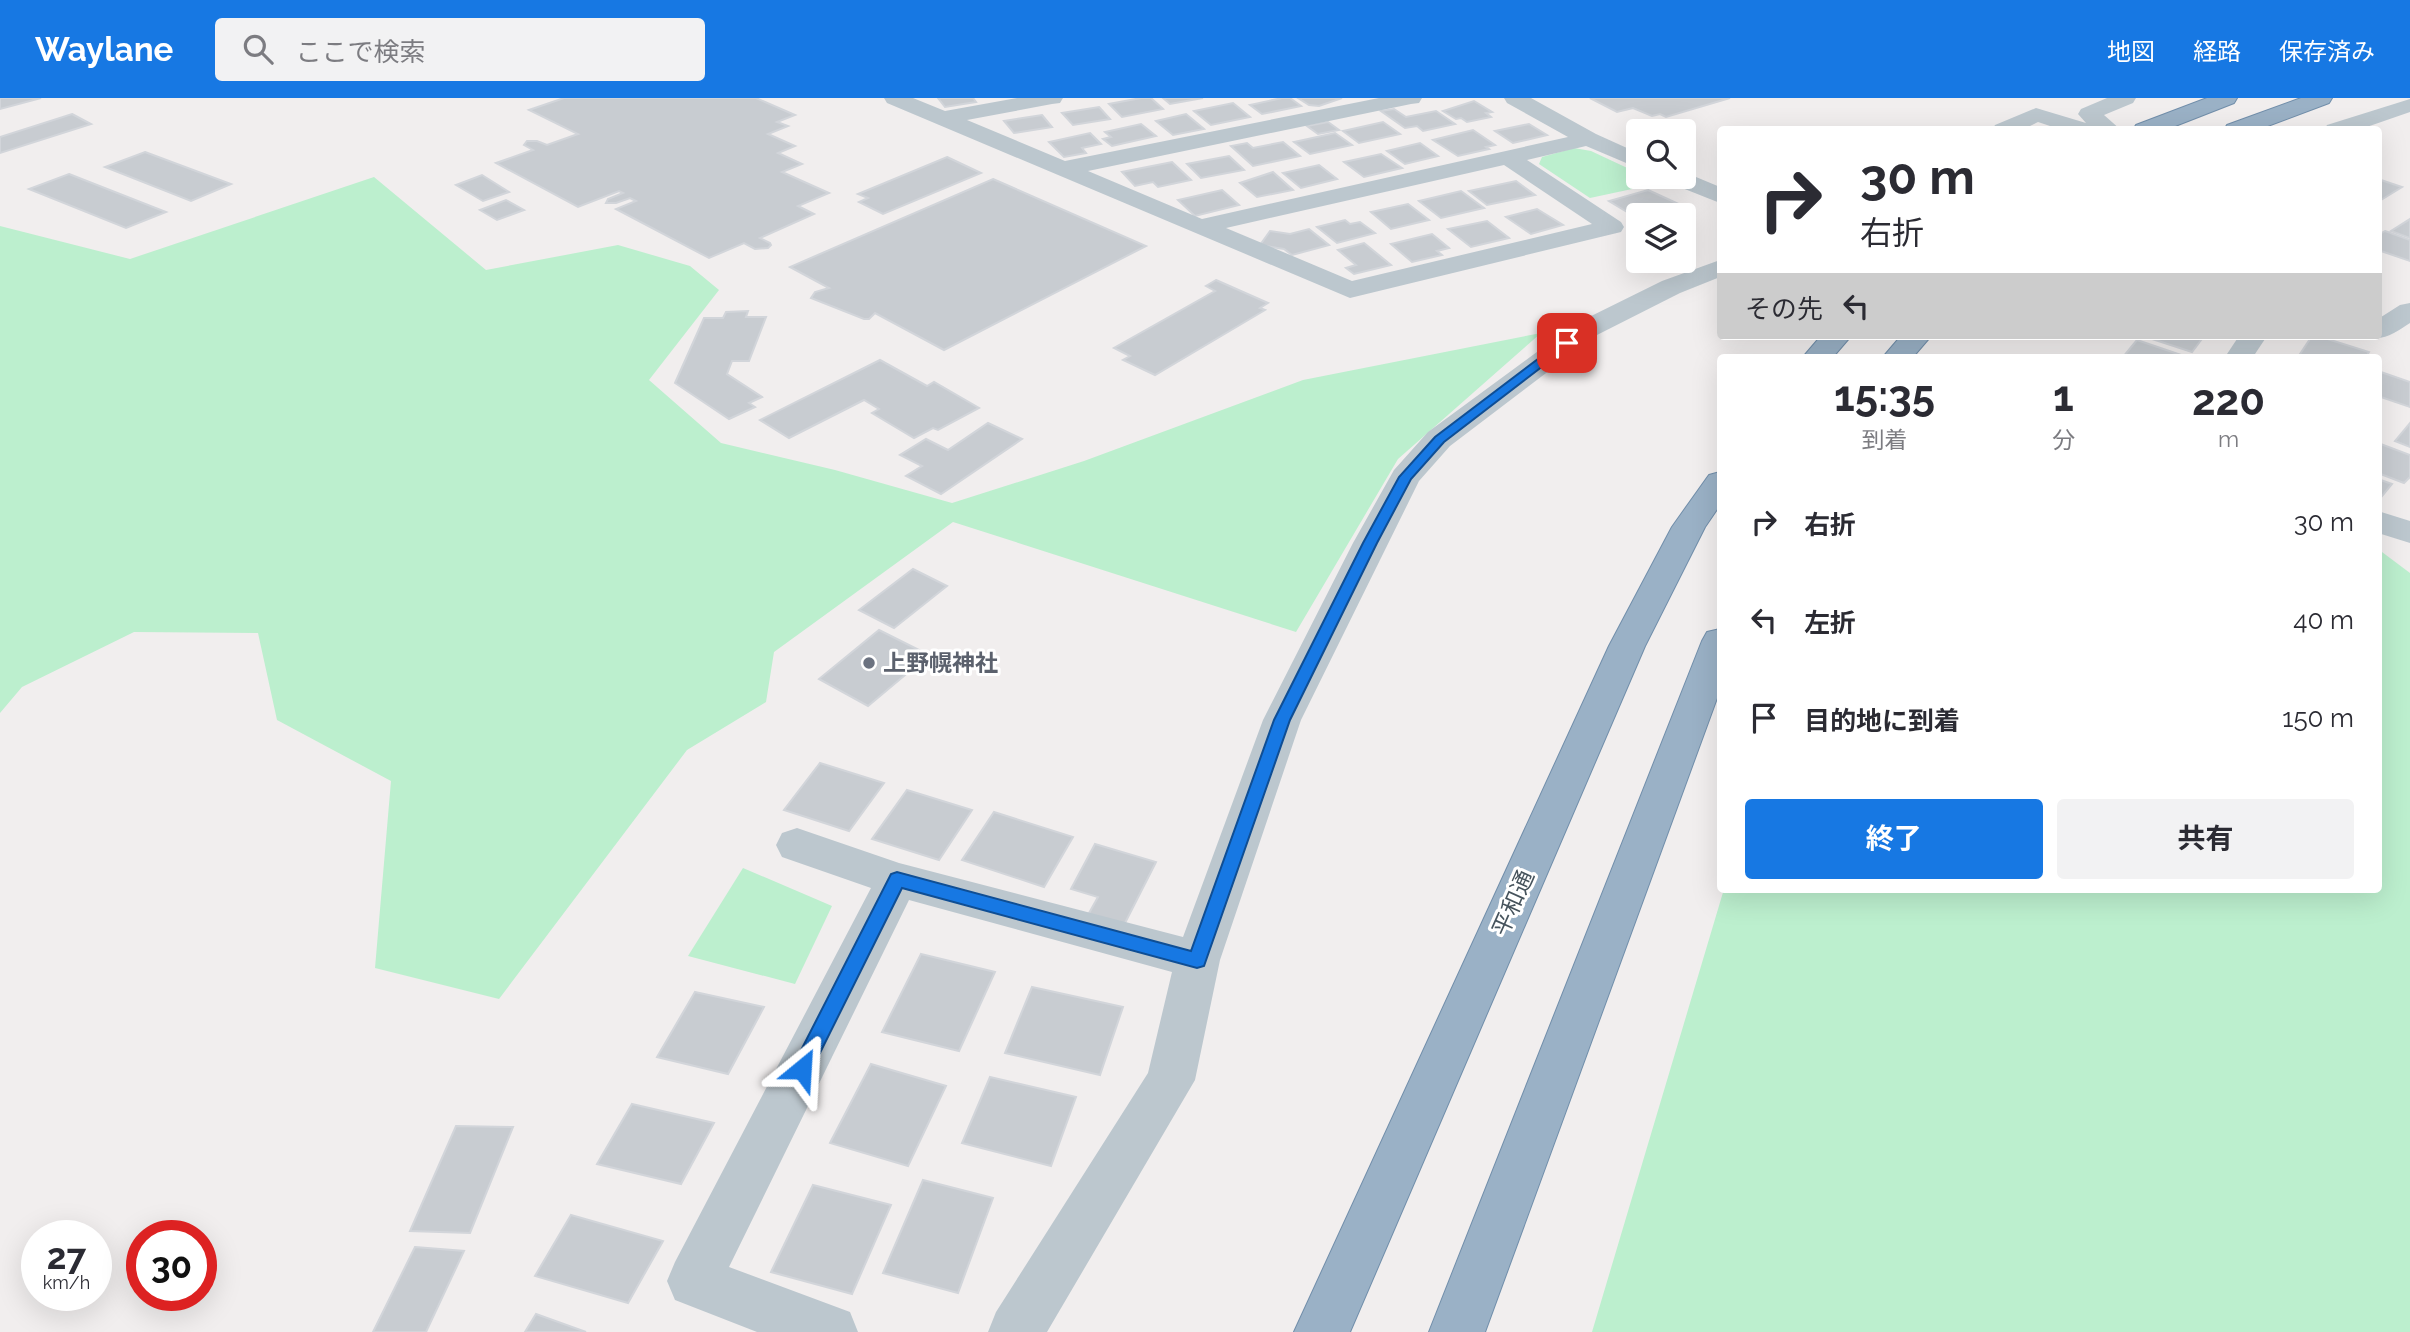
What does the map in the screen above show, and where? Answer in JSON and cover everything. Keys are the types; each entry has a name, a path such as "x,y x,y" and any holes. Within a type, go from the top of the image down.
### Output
{"highway":[{"path":"2154,126 2226,98"},
{"path":"2246,126 2321,98"},
{"path":"1820,354 1833,340"},
{"path":"1900,354 1913,340"},
{"name":"平和通","path":"1322,1332 1627,646 1689,527 1717,486"},
{"path":"1457,1332 1717,649"}],"street":[{"path":"895,98 1350,290 1612,228 1506,156"},
{"path":"943,118 1052,98"},
{"path":"1062,169 1411,98"},
{"path":"1515,98 1588,139 1626,156"},
{"path":"2104,126 2089,114 2125,98"},
{"path":"2349,126 2405,110"},
{"path":"2012,126 2036,115 2074,126"},
{"path":"1199,227 1588,139"},
{"path":"1696,186 1717,195"},
{"path":"1016,1332 1171,1080 1197,960 1282,720 1405,477 1439,439 1585,330 1671,287 1717,269"},
{"path":"2382,330 2410,311"},
{"path":"2382,335 2410,346"},
{"path":"797,845 897,880 1197,960"},
{"path":"830,1332 694,1281 897,880"}],"green space":[{"path":"1574,148 1591,151 1626,167 1626,189 1632,189 1590,198 1539,164 1542,157"},
{"path":"374,177 486,270 618,245 690,266 719,290 649,380 721,443 835,470 952,503 1084,461 1303,380 1541,333 1398,459 1296,632 953,522 774,652 766,702 687,750 499,999 375,968 391,781 277,720 258,633 134,632 22,687 0,713 0,226 130,259"},
{"path":"2382,552 2410,573 2410,1332 1592,1332 1723,893 2382,893"},
{"path":"743,868 832,906 795,984 688,956"}],"building":[{"path":"0,98 41,98 0,109"},
{"path":"564,98 756,98 795,115 777,122 788,126 768,134 795,146 778,153 802,164 782,172 829,193 798,206 814,214 760,238 770,243 768,248 755,249 744,243 709,258 616,209 636,201 630,198 606,203 608,199 623,193 619,191 578,207 496,163 533,150 524,145 527,141 547,145 578,134 529,110"},
{"path":"938,98 973,98 976,102 945,107"},
{"path":"1151,98 1163,109 1122,117 1109,104"},
{"path":"1163,98 1203,98 1170,104"},
{"path":"1290,98 1301,106 1262,114 1250,105"},
{"path":"1298,98 1342,98 1319,106 1309,105"},
{"path":"1590,98 1730,98 1666,117 1660,114 1652,116 1633,108 1617,112"},
{"path":"1474,101 1492,112 1486,113 1491,117 1467,122 1443,111"},
{"path":"1233,103 1250,117 1211,125 1194,111"},
{"path":"1099,107 1110,119 1073,125 1062,113"},
{"path":"1394,109 1406,117 1436,111 1455,124 1423,131 1417,126 1405,128 1381,111"},
{"path":"72,114 91,124 0,153 0,137"},
{"path":"1186,114 1204,129 1173,135 1156,121"},
{"path":"1042,115 1052,127 1014,133 1004,121"},
{"path":"1328,122 1339,130 1318,134 1307,126"},
{"path":"1383,122 1400,134 1359,143 1343,131"},
{"path":"1141,124 1156,136 1112,146 1103,139 1111,137 1105,132"},
{"path":"1529,124 1547,135 1513,143 1495,131"},
{"path":"1473,130 1495,145 1486,147 1489,149 1458,156 1433,140"},
{"path":"1090,133 1101,144 1082,148 1086,153 1064,157 1049,142"},
{"path":"1335,133 1352,145 1310,154 1294,142"},
{"path":"1283,142 1300,156 1253,166 1231,146 1247,143 1253,148"},
{"path":"1420,143 1438,156 1405,164 1387,151"},
{"path":"145,152 231,184 191,201 105,167"},
{"path":"1381,154 1402,168 1364,177 1344,162"},
{"path":"1229,156 1244,170 1201,178 1187,164"},
{"path":"947,157 981,173 883,214 859,202 868,198 858,194"},
{"path":"1172,162 1191,180 1158,187 1153,182 1135,186 1122,172"},
{"path":"1319,165 1337,179 1301,188 1283,173"},
{"path":"1273,172 1293,190 1257,197 1240,183"},
{"path":"69,174 166,212 126,228 29,189"},
{"path":"482,175 509,192 483,201 456,185"},
{"path":"993,179 1146,246 944,350 875,313 869,319 864,319 811,298 815,292 829,288 790,267"},
{"path":"2382,180 2402,187 2382,199"},
{"path":"1516,181 1535,195 1487,205 1469,191"},
{"path":"1222,190 1239,205 1195,216 1178,200"},
{"path":"1648,190 1677,203 1626,203 1626,211 1609,201"},
{"path":"1461,191 1484,208 1441,218 1419,201"},
{"path":"506,200 524,210 497,220 480,210"},
{"path":"1408,204 1429,220 1391,229 1371,212"},
{"path":"1537,209 1563,225 1531,234 1506,217"},
{"path":"2410,219 2410,238 2391,231"},
{"path":"1345,220 1350,224 1360,222 1375,233 1337,243 1317,227"},
{"path":"1487,221 1509,238 1471,247 1448,229"},
{"path":"1309,229 1329,245 1292,255 1284,249 1260,245 1270,231 1290,234"},
{"path":"2385,231 2410,240 2410,261 2382,251 2382,233"},
{"path":"1432,234 1449,248 1437,251 1442,255 1412,262 1391,244"},
{"path":"1364,243 1391,265 1354,274 1346,268 1356,265 1338,250"},
{"path":"1216,280 1268,303 1260,308 1265,310 1155,375 1123,360 1130,356 1114,348 1215,291 1206,286"},
{"path":"748,311 746,317 766,317 749,361 732,361 727,374 762,397 749,403 755,407 729,419 675,383 704,318 723,318 726,312"},
{"path":"2137,340 2178,354 2125,354"},
{"path":"2155,340 2201,340 2192,352"},
{"path":"2309,340 2331,340 2369,352 2368,354 2300,354"},
{"path":"880,360 927,386 934,382 979,408 938,430 933,428 914,438 872,413 879,409 864,400 789,438 760,420"},
{"path":"2382,372 2410,382 2410,407 2382,397"},
{"path":"988,423 1022,439 941,494 906,476 922,466 900,455 926,439 948,450"},
{"path":"2410,423 2410,447 2395,441"},
{"path":"2382,444 2410,455 2410,477 2404,483 2382,475"},
{"path":"2382,480 2392,484 2382,496"},
{"path":"913,569 947,586 894,628 859,610"},
{"path":"879,630 929,655 868,706 819,679"},
{"path":"820,763 884,783 849,831 784,810"},
{"path":"907,790 972,810 939,860 872,839"},
{"path":"994,812 1073,837 1044,887 962,860"},
{"path":"1095,844 1156,862 1124,925 1088,915 1098,897 1071,889"},
{"path":"921,954 995,972 959,1051 882,1032"},
{"path":"1032,987 1123,1007 1100,1075 1005,1053"},
{"path":"695,992 764,1007 728,1074 657,1057"},
{"path":"871,1064 946,1086 908,1166 830,1143"},
{"path":"990,1077 1076,1097 1051,1166 962,1143"},
{"path":"632,1104 714,1123 681,1184 597,1164"},
{"path":"456,1126 513,1127 470,1233 410,1231"},
{"path":"923,1180 993,1198 958,1293 883,1273"},
{"path":"813,1185 891,1205 852,1294 771,1272"},
{"path":"571,1215 663,1241 628,1303 535,1276"},
{"path":"415,1247 464,1251 426,1332 373,1332"},
{"path":"536,1314 586,1332 525,1332"}],"place":[{"name":"上野幌神社","path":"869,663"}],"route":[{"path":"802,1069 897,880 1197,960 1282,720 1405,477 1439,439 1567,343"}]}
